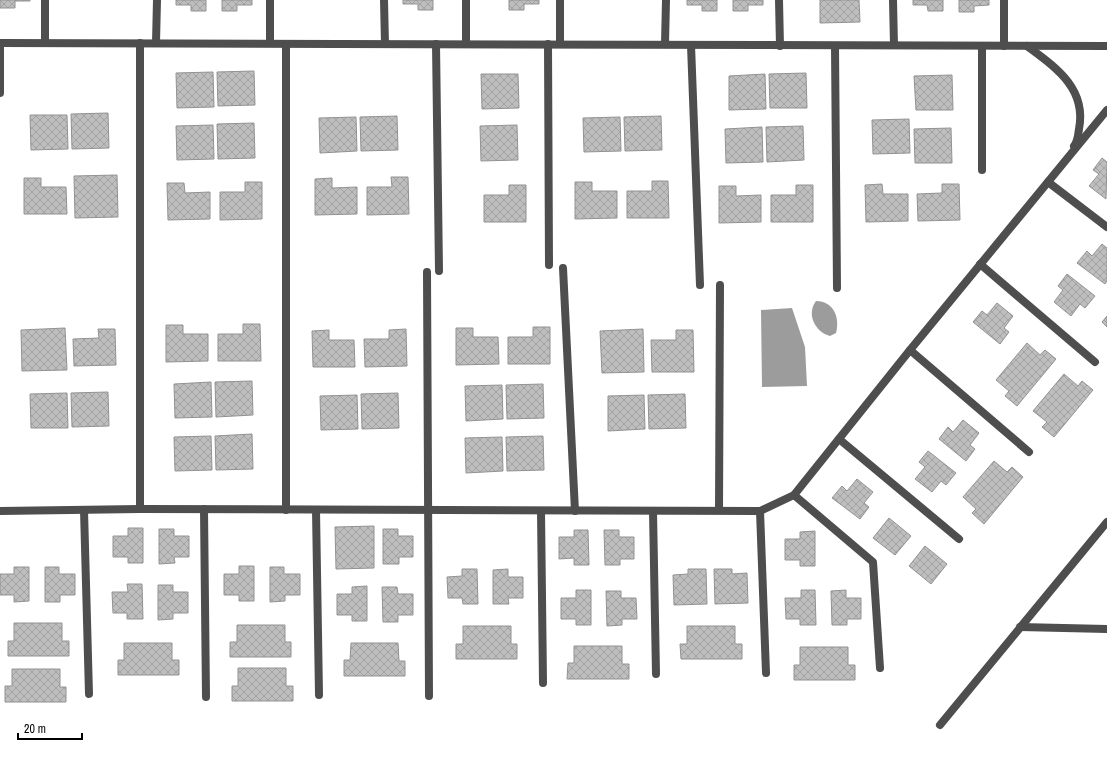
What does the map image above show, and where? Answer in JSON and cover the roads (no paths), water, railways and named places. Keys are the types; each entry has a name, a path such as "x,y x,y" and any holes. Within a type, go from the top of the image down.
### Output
{"street":[{"path":"44,42 45,0"},
{"path":"156,43 157,0"},
{"path":"270,0 270,43"},
{"path":"384,0 385,44"},
{"path":"466,0 466,44"},
{"path":"560,0 560,44"},
{"path":"665,44 666,0"},
{"path":"779,0 780,46"},
{"path":"893,0 894,45"},
{"path":"1004,0 1004,46"},
{"path":"0,93 0,43 1107,46"},
{"path":"140,43 140,509"},
{"path":"286,44 286,510"},
{"path":"436,44 439,271"},
{"path":"548,44 549,265"},
{"path":"691,44 700,285"},
{"path":"835,46 837,288"},
{"path":"982,46 982,170"},
{"path":"1027,46 1066,78 1078,98 1081,121 1076,143 1064,163"},
{"path":"0,511 204,509 760,511 794,495 910,350 1107,110"},
{"path":"1048,182 1107,227"},
{"path":"980,264 1095,362"},
{"path":"563,268 575,511"},
{"path":"428,272 429,696"},
{"path":"719,510 720,285"},
{"path":"910,350 1029,452"},
{"path":"839,439 960,539"},
{"path":"794,495 873,562 880,668"},
{"path":"204,509 206,697"},
{"path":"84,510 89,694"},
{"path":"316,510 319,695"},
{"path":"541,511 543,683"},
{"path":"653,511 656,674"},
{"path":"760,511 766,673"},
{"path":"940,725 1107,522"},
{"path":"1020,627 1107,628"}]}
